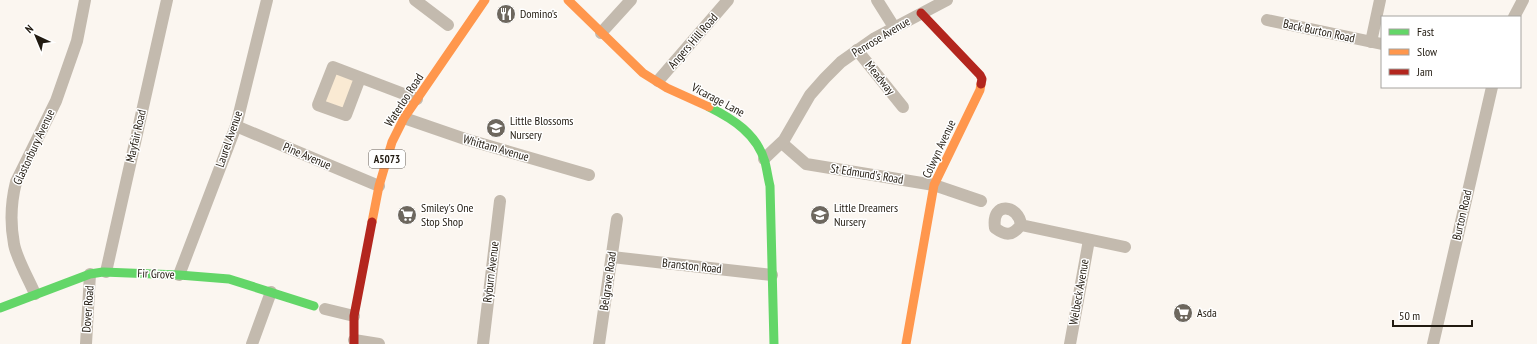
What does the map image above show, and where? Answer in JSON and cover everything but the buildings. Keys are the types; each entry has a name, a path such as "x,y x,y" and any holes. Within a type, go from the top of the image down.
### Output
{"main road":[{"name":"Waterloo Road","path":"354,342 354,316 366,248 379,186 392,142 404,118 417,98 462,36 485,0"},
{"name":"Vicarage Lane","path":"568,0 632,64 647,76 715,109 741,125 751,135 769,172 775,342"},
{"name":"Colwyn Avenue","path":"906,344 934,185 980,90 982,79 980,75 921,14"},
{"name":"Fir Grove","path":"0,308 90,274 106,272 179,274 230,279 319,308"}],"street":[{"name":"Glastonbury Avenue","path":"35,294 14,245 11,213 13,196 16,182 56,101 77,41 85,0"},
{"name":"Mayfair Road","path":"106,272 167,0"},
{"name":"Laurel Avenue","path":"179,274 236,126 267,0"},
{"path":"415,0 448,25"},
{"path":"601,33 631,0"},
{"name":"Angers Hill Road","path":"658,81 728,0"},
{"path":"877,0 894,27"},
{"name":"Penrose Avenue","path":"764,159 782,143 810,95 841,62 894,27 947,0"},
{"name":"Back Burton Road","path":"1267,20 1376,43 1380,0"},
{"path":"1515,16 1523,0"},
{"name":"Meadway","path":"857,50 903,107"},
{"path":"360,78 417,98"},
{"name":"Burton Road","path":"1433,344 1492,88"},
{"name":"Whittam Avenue","path":"404,118 465,139 589,175"},
{"name":"Pine Avenue","path":"236,126 379,186"},
{"name":"St Edmund's Road","path":"782,143 806,164 934,185 981,201"},
{"name":"Ryburn Avenue","path":"483,344 500,201"},
{"name":"Belgrave Road","path":"599,344 617,218"},
{"path":"1021,225 1125,247"},
{"name":"Welbeck Avenue","path":"1070,344 1089,240"},
{"name":"Branston Road","path":"612,257 772,275"},
{"name":"Dover Road","path":"86,344 90,274"},
{"path":"252,344 272,292"},
{"name":"Fir Grove","path":"319,308 354,316"},
{"path":"354,342 379,344"}],"shaded area":[{"path":"333,67 360,78 346,115 318,105"}],"traffic: fast":[{"path":"709,107 743,128 756,143 765,162 770,186 774,344"},
{"path":"0,308 90,274 103,272 179,275 229,279 314,306"}],"traffic: slow":[{"path":"372,222 379,186 392,142 404,118 485,0"},
{"path":"568,0 643,73 667,88 709,107"},
{"path":"906,344 934,185 980,90 981,84"}],"traffic: jam":[{"path":"921,13 980,75 982,79 981,84"},
{"path":"354,344 354,316 372,222"}],"place":[{"name":"Domino's","path":"506,14"},
{"name":"Little Blossoms Nursery","path":"496,128"},
{"name":"Smiley's One Stop Shop","path":"407,215"},
{"name":"Little Dreamers Nursery","path":"820,215"},
{"name":"Asda","path":"1183,313"}]}
